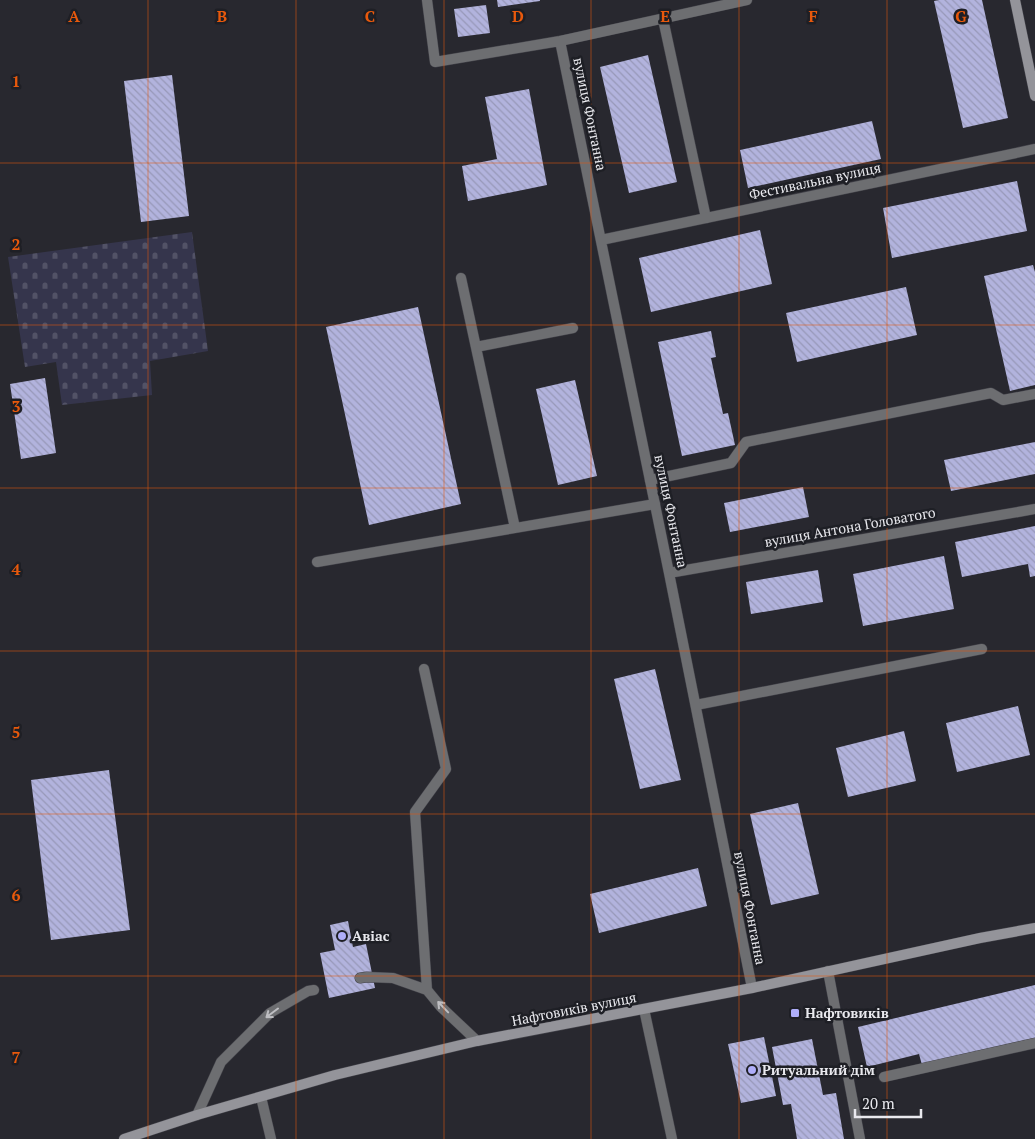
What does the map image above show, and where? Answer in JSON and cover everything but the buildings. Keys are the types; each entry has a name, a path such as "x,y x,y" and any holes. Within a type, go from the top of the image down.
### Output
{"street":[{"path":"427,0 435,62 560,41 663,18 707,4 747,0"},
{"path":"1015,0 1035,96"},
{"path":"663,18 706,218"},
{"name":"вулиця Фонтанна","path":"560,41 752,988"},
{"name":"Фестивальна вулиця","path":"601,240 1035,148"},
{"path":"461,278 515,528"},
{"path":"476,347 574,328"},
{"path":"650,480 731,463 746,442 991,393 1003,400 1035,394"},
{"path":"317,562 655,504"},
{"name":"вулиця Антона Головатого","path":"669,573 1035,509"},
{"path":"696,705 982,649"},
{"path":"424,669 446,769 415,812 427,990"},
{"name":"Нафтовиків вулиця","path":"124,1139 198,1115 335,1076 478,1042 752,988 980,938 1035,928"},
{"path":"828,971 860,1139"},
{"path":"360,978 393,978 427,990 478,1042"},
{"path":"198,1115 221,1062 270,1013 308,991 314,990"},
{"path":"644,1009 672,1139"},
{"path":"884,1077 1035,1043"},
{"path":"262,1097 271,1139"}],"green space":[{"path":"192,232 208,351 150,361 152,395 62,405 56,362 25,367 8,257"}],"place":[{"name":"Авіас","path":"342,936"},
{"name":"Нафтовиків","path":"795,1013"},
{"name":"Ритуальний дім","path":"752,1070"}]}
